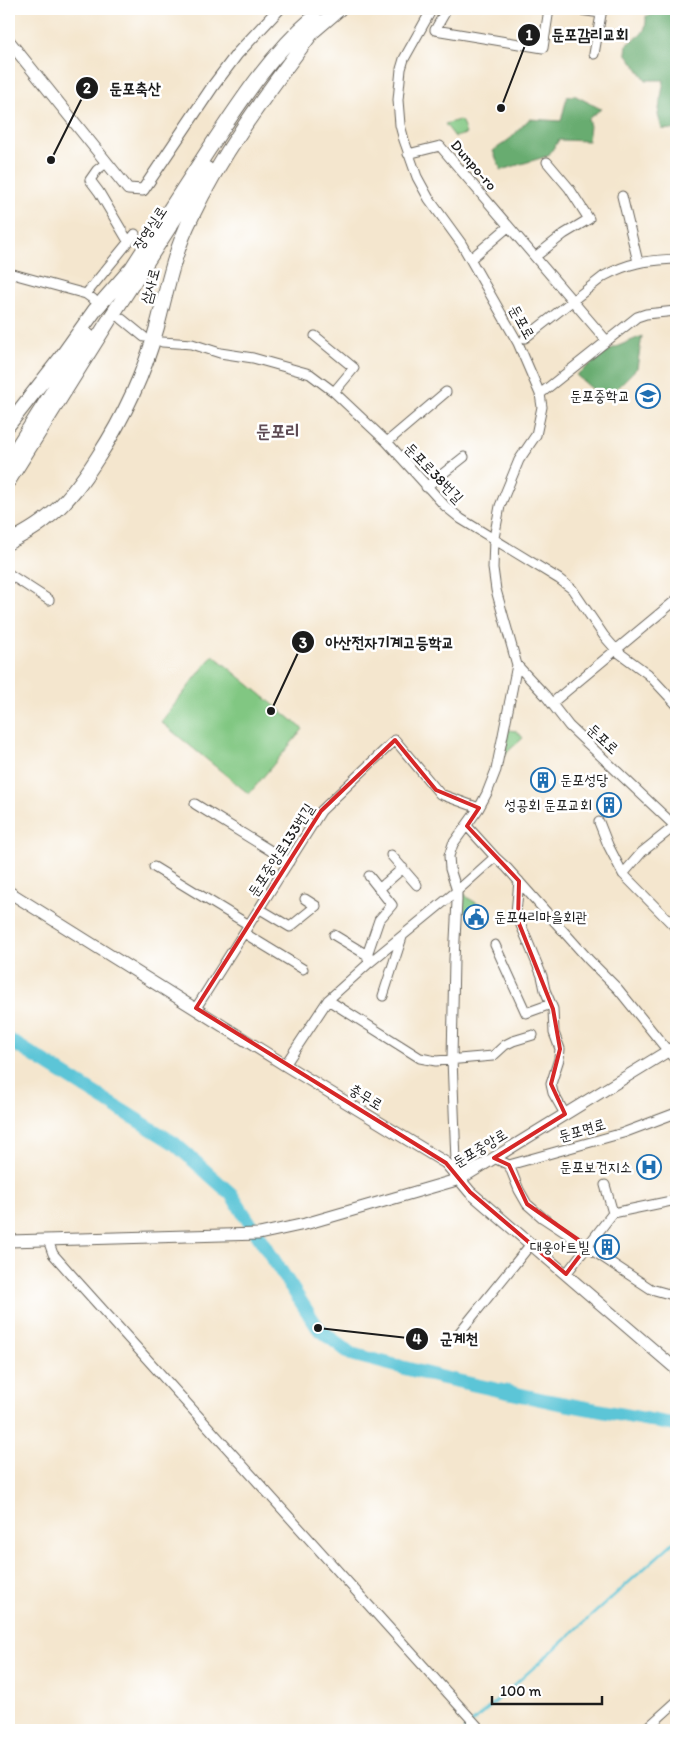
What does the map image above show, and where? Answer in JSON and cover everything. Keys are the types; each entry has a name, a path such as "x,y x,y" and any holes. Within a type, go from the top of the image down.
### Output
{"highway":[{"name":"장영실로","path":"9,460 130,270 246,94 285,46 324,9"},
{"name":"장영실로","path":"9,480 111,317 248,105 270,76 316,27 339,9"},
{"name":"삼사로","path":"9,542 48,518 63,503 86,477 116,428 135,390 156,328 176,254 191,216 222,160 256,108 316,27"},
{"path":"9,424 96,310 130,270"}],"street":[{"path":"9,41 128,189 143,190 213,86 237,54 279,9"},
{"name":"둔포로","path":"432,9 404,59 401,69 398,100 400,125 408,154 417,177 429,199 461,243 518,343 540,394 542,407 536,435 520,460 500,506 494,538 493,568 496,590 517,665 496,770 487,793 467,826 453,844 449,856 450,869 457,891 452,1059 456,1161 460,1179"},
{"path":"447,9 435,30 543,48 549,9"},
{"path":"573,9 601,11 594,54"},
{"name":"Dunpo-ro","path":"408,154 440,146 606,340"},
{"path":"535,257 564,234 588,219 569,188 547,162"},
{"path":"9,273 90,297 131,238 90,180 96,170 106,163"},
{"path":"622,196 638,262"},
{"path":"474,256 508,227"},
{"path":"525,338 604,276 618,268 638,262 676,260"},
{"path":"540,394 637,317 646,314 676,311"},
{"path":"122,318 144,337"},
{"path":"315,336 354,368 334,392"},
{"name":"둔포로38번길","path":"162,342 192,344 220,353 253,358 310,374 334,392 387,442 445,506 461,519 494,538 572,589 604,636 616,650 648,674 676,704"},
{"path":"387,442 446,392"},
{"path":"426,487 464,457"},
{"path":"9,574 49,600"},
{"path":"552,703 676,600"},
{"name":"둔포로","path":"517,665 552,703 569,726 676,826"},
{"name":"둔포중앙로133번길","path":"196,1008 321,812 395,740 440,794 478,808"},
{"path":"195,804 289,862"},
{"path":"599,822 623,874 676,928"},
{"path":"467,826 672,1048 676,1061"},
{"path":"623,874 657,839 676,826"},
{"path":"391,856 417,885"},
{"path":"285,1065 328,1000 368,959 403,935 495,857"},
{"path":"154,866 303,969"},
{"path":"380,889 403,868"},
{"path":"368,959 379,920 392,905 369,876"},
{"path":"519,881 516,907 518,921 542,976 551,1004 554,1033 560,1049 559,1059 551,1084 553,1093 565,1114"},
{"name":"충무로","path":"9,892 285,1065 446,1163 470,1192 676,1369"},
{"path":"260,909 290,927 316,906 305,899"},
{"path":"334,935 368,959"},
{"path":"383,996 403,935"},
{"path":"495,945 526,1013 551,1004"},
{"path":"328,1000 420,1058 436,1061 494,1056 513,1040 533,1035"},
{"name":"둔포중앙로","path":"9,1241 239,1235 278,1231 460,1179 672,1048"},
{"name":"둔포면로","path":"509,1165 630,1131 676,1113"},
{"path":"494,1158 509,1165 527,1204 557,1228 651,1289 676,1296"},
{"path":"604,1185 613,1213"},
{"path":"566,1274 613,1213 676,1200"},
{"path":"48,1240 53,1254 481,1729"},
{"path":"455,1338 531,1244"},
{"path":"645,1730 676,1702"}],"highlighted area":[{"path":"395,740 436,790 479,808 467,826 519,881 518,921 553,1009 560,1049 551,1084 565,1114 494,1158 509,1165 527,1204 587,1246 566,1274 470,1192 446,1163 196,1008 321,811"}],"green space":[{"path":"657,9 676,9 676,130 662,129 658,115 664,80 646,80 626,53 627,44 644,30 646,16 653,15"},
{"path":"574,95 601,109 588,119 590,126 588,141 559,140 548,156 501,170 493,151 511,138 529,119 561,121 567,97"},
{"path":"459,120 462,122 466,134 455,137 445,124"},
{"path":"642,336 637,368 605,400 576,375 611,349"},
{"path":"213,655 303,729 249,794 161,722"},
{"path":"508,730 517,731 523,738 505,754"},
{"path":"463,892 480,906 462,912 460,894"}],"waterway":[{"path":"9,1040 174,1143 231,1194 318,1328 351,1354 439,1377 549,1401 676,1425"},
{"path":"464,1730 676,1540"}],"place":[{"name":"둔포감리교회","path":"501,108"},
{"name":"둔포축산","path":"51,160"},
{"name":"둔포중학교","path":"648,396"},
{"name":"아산전자기계고등학교","path":"271,711"},
{"name":"둔포성당","path":"543,780"},
{"name":"성공회 둔포교회","path":"609,805"},
{"name":"둔포4리마을회관","path":"476,917"},
{"name":"둔포보건지소","path":"649,1167"},
{"name":"대웅아트빌","path":"607,1247"},
{"name":"군계천","path":"318,1328"}],"district":[{"name":"둔포리","path":"278,431"}]}
